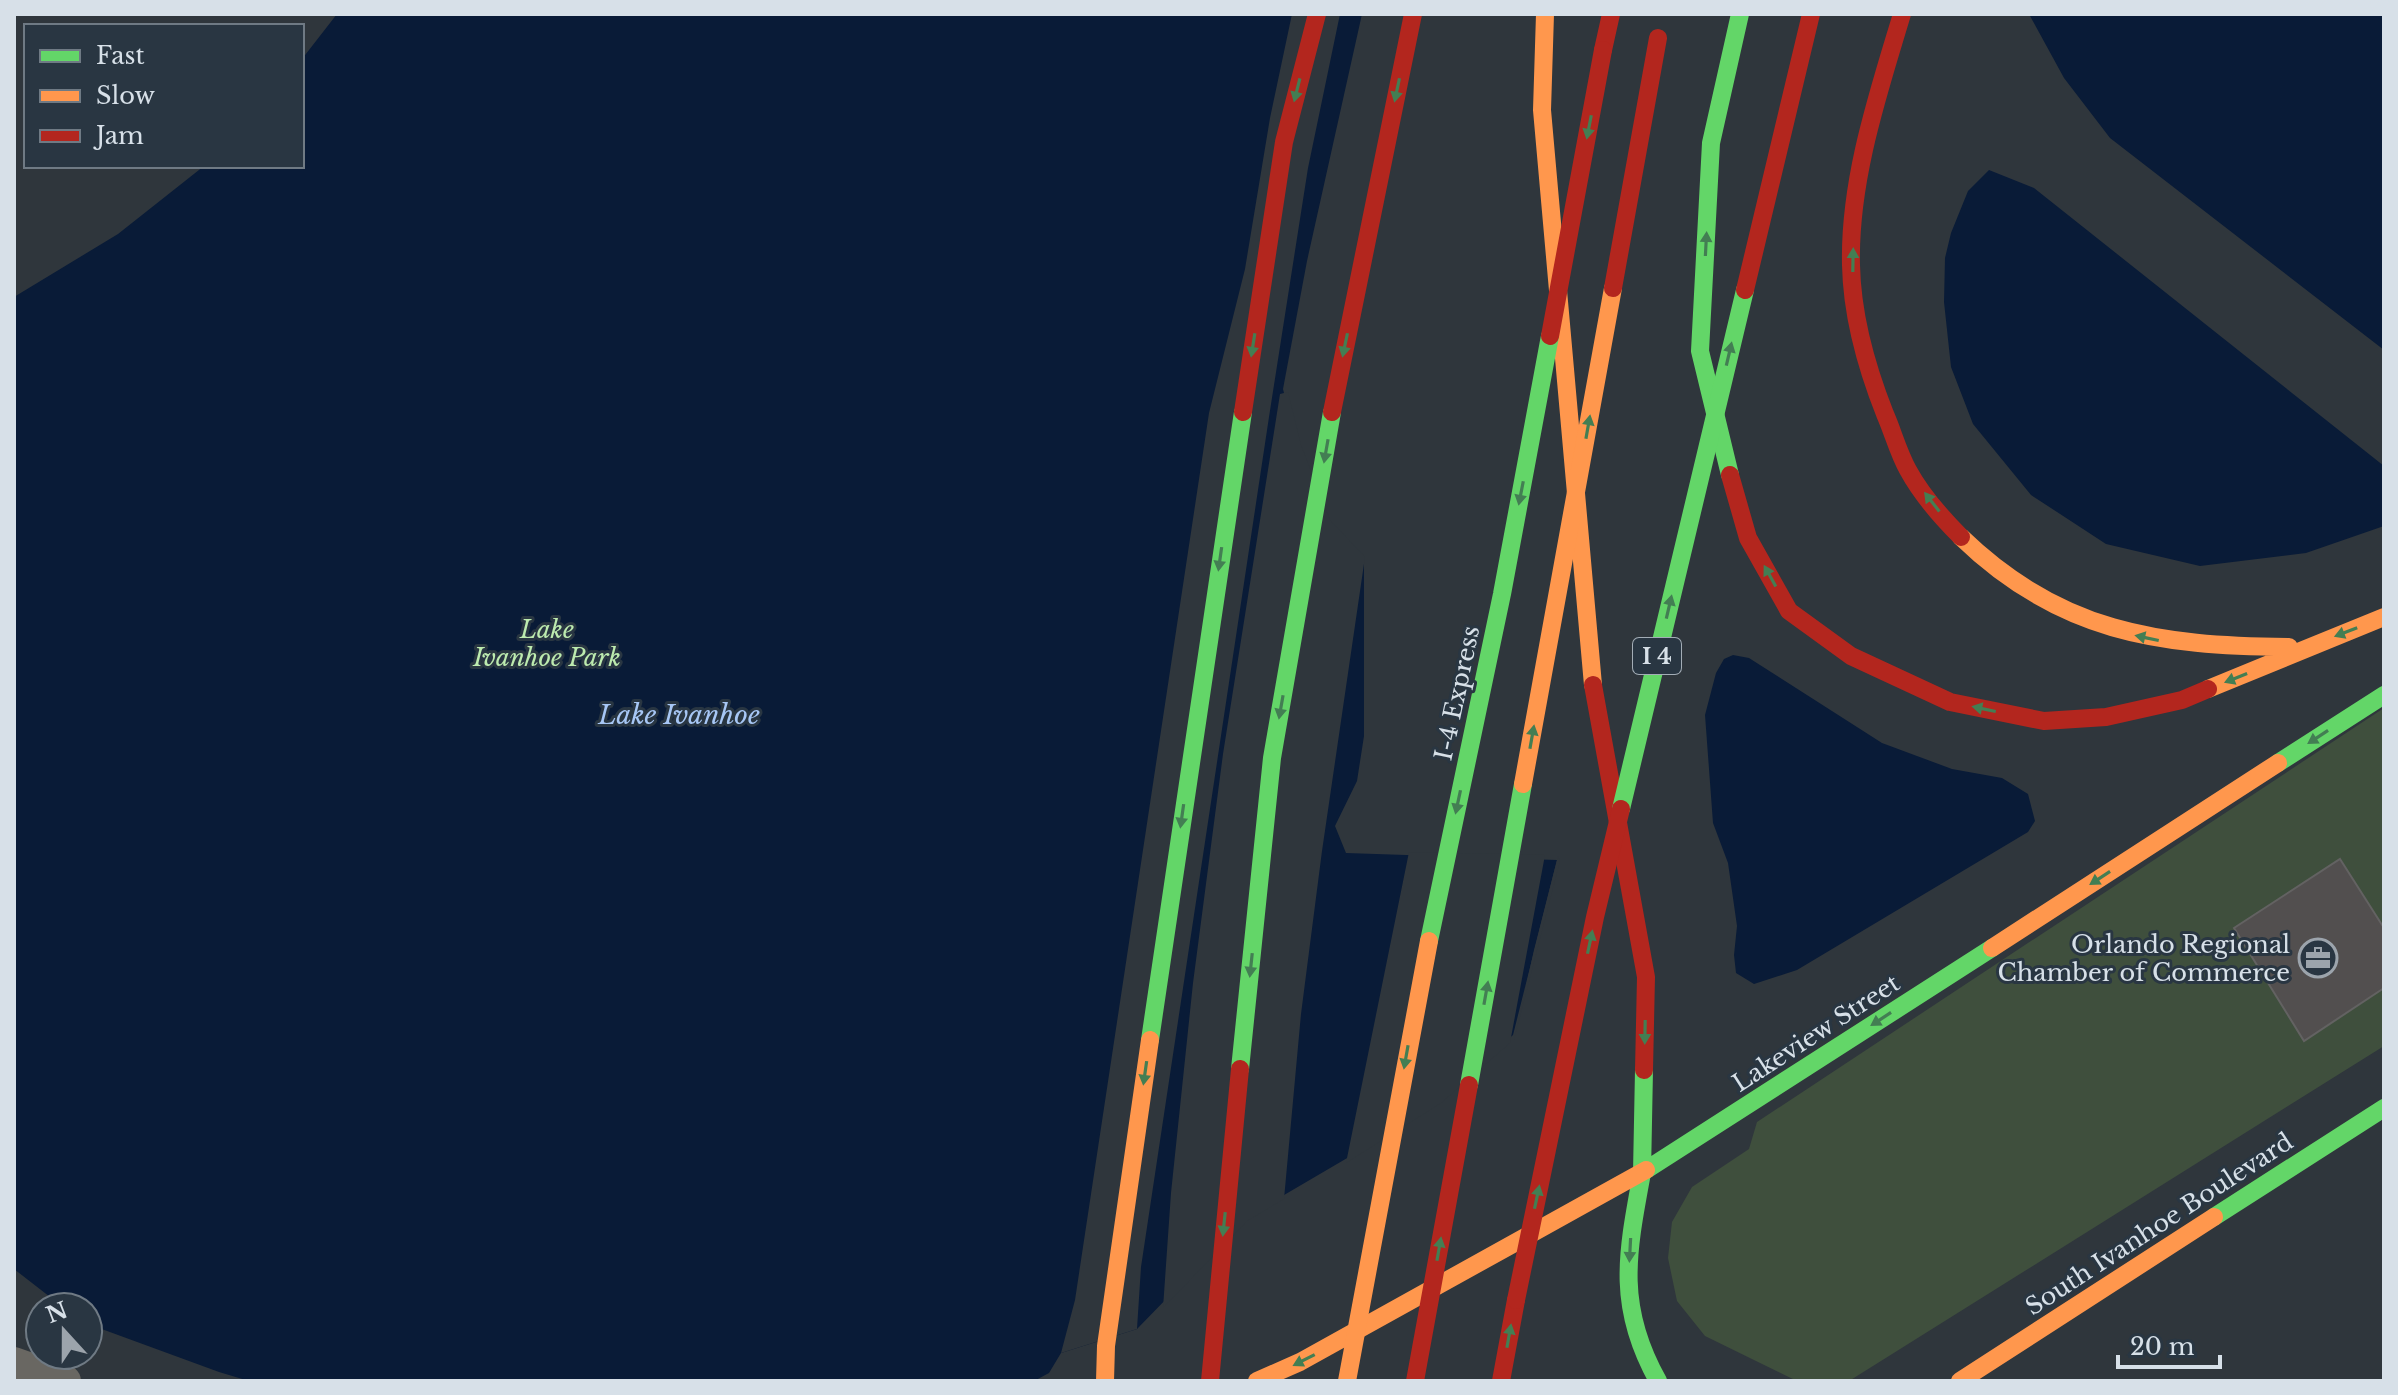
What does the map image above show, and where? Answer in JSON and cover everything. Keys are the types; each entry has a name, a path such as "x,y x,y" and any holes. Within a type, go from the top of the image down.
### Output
{"main road":[{"path":"1105,1381 1106,1346 1178,839 1284,142 1317,14"},
{"path":"1210,1381 1272,758 1339,374 1413,14"},
{"path":"1545,14 1542,110 1594,691 1646,977 1642,1173 1630,1241 1628,1296 1639,1346 1658,1381"},
{"name":"I-4 Express","path":"1347,1381 1416,1001 1502,594 1611,14"},
{"path":"1740,14 1711,143 1700,351 1719,439 1748,538 1789,611 1851,656 1950,702 2044,721 2106,717 2182,700 2384,617"},
{"name":"I 4","path":"1503,1378 1595,917 1811,14"},
{"path":"1902,14 1860,176 1851,263 1860,347 1910,474 1952,528 2003,576 2063,612 2118,632 2178,644 2308,647"},
{"path":"1415,1381 1660,32"},
{"name":"Lakeview Street","path":"1257,1381 1300,1362 1642,1173 2384,695"},
{"name":"South Ivanhoe Boulevard","path":"1960,1381 2384,1108"}],"street":[{"path":"14,1363 65,1381"}],"green space":[{"path":"2384,708 2384,1046 1849,1381 1797,1381 1705,1336 1677,1301 1668,1258 1672,1222 1692,1187 1749,1149 1757,1122"}],"water":[{"name":"Lake Ivanhoe","path":"337,14 1362,14 1307,261 1283,389 1297,446 1327,522 1364,562 1364,736 1357,781 1335,826 1346,853 1557,860 1513,1035 1438,1100 1366,1147 1245,1218 1137,1329 1061,1353 1049,1373 1034,1381 249,1381 104,1330 104,1291 42,1291 14,1269 14,297 118,234 201,168 304,168 304,56"},
{"path":"2029,14 2384,14 2384,350 2110,138 2064,78"},
{"path":"1989,170 2034,188 2384,466 2384,526 2306,553 2200,566 2106,544 2031,495 1973,424 1951,367 1944,302 1945,258 1951,233 1968,191"},
{"path":"1733,655 1749,658 1882,743 1952,769 2002,778 2028,794 2035,821 2028,832 1797,970 1754,984 1736,973 1737,926 1728,863 1713,823 1705,715 1716,673 1724,659"}],"pier":[{"path":"1292,14 1340,14 1308,168 1269,417 1141,1267 1137,1329 1061,1353 1075,1300 1209,413 1245,269 1270,118"},
{"path":"1288,392 1301,445 1330,520 1365,557 1301,1014 1284,1199 1247,1221 1163,1308 1171,1193 1193,983 1223,754 1280,394"},
{"path":"1409,852 1545,855 1510,1043 1441,1103 1346,1163"},
{"path":"1558,856 1560,861 1514,1040 1534,950"}],"building":[{"name":"Orlando Regional Chamber of Commerce","path":"2340,859 2384,928 2384,988 2304,1041 2234,928"}],"traffic: fast":[{"path":"1730,475 1700,351 1711,143 1740,14"},
{"path":"1621,809 1745,290"},
{"path":"1429,941 1502,594 1550,336"},
{"path":"1150,1040 1243,412"},
{"path":"1240,1069 1272,758 1332,412"},
{"path":"2278,763 2384,695"},
{"path":"1469,1085 1523,784"},
{"path":"1646,1170 1992,948"},
{"path":"1642,1173 1644,1070"},
{"path":"2214,1217 2384,1108"},
{"path":"1642,1173 1632,1229 1629,1279 1636,1328 1658,1381"}],"traffic: slow":[{"path":"1545,14 1542,110 1593,685"},
{"path":"1523,784 1613,288"},
{"path":"1961,537 1998,569 2035,594 2073,613 2113,627 2196,643 2289,647"},
{"path":"2208,689 2384,617"},
{"path":"1992,948 2278,763"},
{"path":"1347,1381 1429,941"},
{"path":"1105,1381 1106,1346 1150,1040"},
{"path":"1257,1381 1300,1362 1646,1170"},
{"path":"1960,1381 2214,1217"}],"traffic: jam":[{"path":"1243,412 1284,142 1317,14"},
{"path":"1332,412 1413,14"},
{"path":"1603,50 1611,14"},
{"path":"1745,290 1811,14"},
{"path":"1902,14 1860,169 1852,233 1854,303 1872,378 1904,463 1925,497 1961,537"},
{"path":"1613,288 1658,38"},
{"path":"1550,336 1603,50"},
{"path":"1730,475 1748,538 1789,611 1851,656 1950,702 2044,721 2106,717 2182,700 2208,689"},
{"path":"1593,685 1646,977 1644,1070"},
{"path":"1516,1300 1595,917 1621,809"},
{"path":"1210,1381 1240,1069"},
{"path":"1415,1381 1469,1085"},
{"path":"1501,1381 1516,1300"}],"place":[{"name":"Orlando Regional Chamber of Commerce","path":"2318,958"}],"park label":[{"name":"Lake Ivanhoe Park","path":"547,643"}]}
